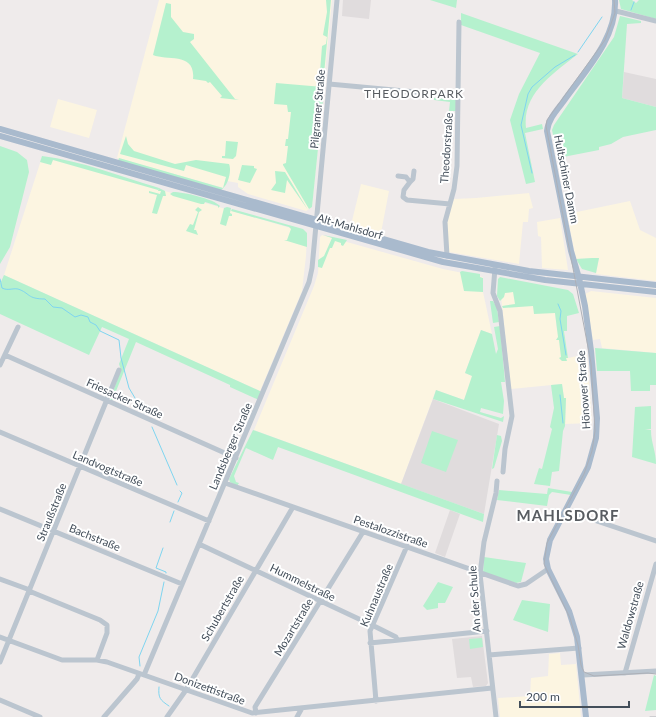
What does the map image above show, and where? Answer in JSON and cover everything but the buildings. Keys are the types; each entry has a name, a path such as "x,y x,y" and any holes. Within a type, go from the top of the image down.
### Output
{"main road":[{"name":"Hultschiner Damm","path":"580,282 571,251 547,127 553,115 603,46 616,11 615,0"},
{"path":"0,129 45,146"},
{"path":"0,136 45,146"},
{"name":"Alt-Mahlsdorf","path":"45,146 315,223 436,260 656,292"},
{"name":"Alt-Mahlsdorf","path":"315,223 495,268"},
{"name":"Alt-Mahlsdorf","path":"580,282 656,285"},
{"name":"Hönower Straße","path":"580,282 591,351 597,430 588,467 549,545 546,559 548,569 571,616 586,675 586,717"}],"street":[{"name":"Pilgramer Straße","path":"315,223 337,0"},
{"path":"616,11 656,21"},
{"name":"Theodorstraße","path":"447,256 445,222 457,166 459,22"},
{"path":"329,84 459,96"},
{"path":"414,171 413,179 403,197 407,200 450,204"},
{"path":"398,176 406,177 410,182"},
{"name":"Landsberger Straße","path":"104,717 142,675 236,458 309,282 315,223"},
{"path":"495,268 493,293 500,311 512,416 505,449 503,472"},
{"path":"0,365 18,327"},
{"name":"Friesacker Straße","path":"6,355 236,458"},
{"name":"Straußstraße","path":"0,662 108,401 119,370"},
{"name":"Landvogtstraße","path":"0,432 209,521"},
{"name":"An der Schule","path":"496,717 480,574 484,542 496,493 497,481"},
{"name":"Pestalozzistraße","path":"225,483 293,508 407,546 480,574 518,586 526,584 548,569"},
{"name":"Schubertstraße","path":"167,717 186,690 293,508"},
{"name":"Bachstraße","path":"0,509 182,584"},
{"path":"567,511 656,541"},
{"name":"Mozartstraße","path":"256,713 255,707 363,532"},
{"name":"Hummelstraße","path":"199,544 396,637 396,640"},
{"name":"Kuhnaustraße","path":"376,701 370,631 407,546"},
{"name":"Waldowstraße","path":"625,673 656,564"},
{"path":"0,579 30,590 100,620 107,625 107,633 97,660"},
{"path":"370,643 487,632"},
{"name":"Donizettistraße","path":"0,637 62,660 97,660 248,713 492,688"},
{"path":"489,655 579,648"},
{"path":"586,675 656,671"},
{"path":"0,700 40,717"},
{"path":"297,717 302,708"}],"shaded area":[{"path":"159,0 332,0 312,207 306,211 248,194 238,187 238,183 227,181 224,188 117,158"},
{"path":"343,0 371,0 369,19 342,16"},
{"path":"624,72 656,79 656,107 622,98"},
{"path":"58,99 97,110 89,138 50,127"},
{"path":"42,157 60,160 307,233 302,291 260,391 4,275"},
{"path":"361,184 389,191 381,233 351,225"},
{"path":"529,193 533,208 529,209 528,222 523,222 519,264 449,252 446,222 454,199"},
{"path":"630,201 640,230 656,238 656,281 596,274 599,258 576,259 567,214"},
{"path":"560,218 568,270 542,268 541,237 538,236 537,222"},
{"path":"322,235 443,269 483,277 483,292 492,334 481,330 465,373 473,376 464,400 436,390 401,484 254,430 314,286 318,273 320,237"},
{"path":"507,281 555,313 557,330 564,331 568,358 587,354 592,423 565,424 566,398 564,398 562,384 511,389 501,296"},
{"path":"591,291 656,298 656,353 602,348 600,339 593,340 585,294"},
{"path":"433,399 499,424 484,514 401,484"},
{"path":"450,510 460,514 445,557 435,553"},
{"path":"482,636 488,683 486,686 473,687 471,677 457,678 452,639"},
{"path":"560,653 561,665 576,664 581,717 500,717 498,698 530,696 531,678 548,676 549,654"}],"green space":[{"path":"326,0 331,0 323,85 319,85 322,46 326,44 327,37 323,35 327,12"},
{"path":"430,0 457,0 456,8"},
{"path":"619,0 632,0 636,3 639,0 656,0 656,19 621,9"},
{"path":"166,3 171,4 171,17 183,32 194,34 194,39 190,42 235,99 239,100 220,98 222,96 210,82 208,83 206,81 193,79 193,70 185,61 153,55"},
{"path":"461,13 578,54 542,85 534,94 529,104 526,116 526,128 542,124 543,129 525,133 535,182 526,184 510,120 519,94 540,53 461,25"},
{"path":"620,16 641,21 641,23 627,24 622,98 656,107 656,130 623,137 611,144 599,147 599,150 558,158 552,130 554,125 614,37"},
{"path":"276,83 323,87 324,90 312,207 309,209 283,165 286,163 288,146 285,146 286,139 288,139 291,112 288,112 287,105 274,104"},
{"path":"434,98 456,100 456,111 449,111 450,102 434,100"},
{"path":"126,136 128,144 134,151 175,164 196,160 229,164 230,167 229,178 223,188 226,177 186,165 184,171 120,154"},
{"path":"226,141 238,142 236,156 233,159 222,158 222,156 225,156"},
{"path":"0,146 17,152 27,160 29,172 10,247 0,264"},
{"path":"42,156 86,165 159,188 158,190 53,160 51,165 40,162"},
{"path":"119,158 223,188 221,190 118,161"},
{"path":"242,165 254,166 254,168 257,169 250,183 238,180"},
{"path":"275,171 285,172 308,210 287,180 285,193 271,190 276,183"},
{"path":"159,188 165,191 166,196 163,196 157,214 152,213 157,195 149,193 149,191 160,194 161,191 158,191"},
{"path":"173,192 198,196 217,203 220,206 218,208 218,206 205,202 204,204 201,204 173,196 170,194"},
{"path":"198,207 202,210 199,212 194,230 196,230 198,235 186,231 190,224 193,225 198,212 195,210"},
{"path":"224,208 231,208 230,213 232,216 229,216 226,226 220,224"},
{"path":"232,209 303,229 307,233 307,247 284,240 287,240 291,229 289,227 231,211"},
{"path":"323,235 347,240 343,246 341,243 335,241 332,248 330,248 322,268 318,267 318,260 324,256 332,238"},
{"path":"599,258 596,273 582,269 576,259"},
{"path":"460,272 480,274 480,277 483,278 483,292 464,291"},
{"path":"4,275 262,392 259,400 136,342 112,401 110,399 121,370 119,364 129,339 102,327 89,355 0,314 0,284"},
{"path":"500,277 568,290 573,294 579,313 567,316 567,331 564,331 568,358 566,358 567,361 562,361 559,358 561,357 559,340 556,340 558,337 555,313 534,314 533,306 503,308 502,306 515,304 513,292 505,293 504,297 500,301 497,296 498,279"},
{"path":"490,301 493,301 497,308 499,322 493,323"},
{"path":"500,326 505,382 501,382 504,401 503,414 481,408 480,412 501,418 504,416 503,422 433,399 436,390 464,400 472,376 465,373 481,330 492,334 496,354 498,349 494,327"},
{"path":"595,348 656,353 656,385 650,385 650,391 631,391 630,371 597,371"},
{"path":"562,384 564,398 566,398 565,426 563,431 559,471 552,472 550,486 534,484 539,468 542,469 552,429 550,427 554,408 551,385"},
{"path":"651,406 651,429 645,429 651,430 656,464 632,457 635,407"},
{"path":"253,430 484,514 483,522 278,447 273,460 246,448 234,476 236,482 239,483 237,486 230,482 229,479"},
{"path":"432,431 458,440 446,472 421,463"},
{"path":"497,435 501,436 502,441 494,468 492,469"},
{"path":"548,488 572,492 571,495 552,492 549,495 547,506 497,500 499,490 547,494"},
{"path":"484,557 526,563 521,582 516,583 483,573"},
{"path":"438,582 453,587 445,603 438,603 438,608 427,610 423,606"},
{"path":"522,600 550,604 548,632 513,620"},
{"path":"482,638 483,647 470,649 469,639"},
{"path":"654,675 656,676 656,710 645,711"}],"waterway":[{"path":"631,10 634,2"},
{"path":"578,52 602,17"},
{"path":"532,173 521,125 528,94 532,87 555,67 575,55"},
{"path":"0,279 2,288 18,289 32,297 45,299 53,307 62,308 75,317 81,315 88,317 90,322 96,325 100,331 119,340 121,358 129,388 144,413"},
{"path":"558,304 561,311 560,319 566,355"},
{"path":"560,395 563,423"},
{"path":"152,427 177,485"},
{"path":"178,502 182,493 180,491"},
{"path":"170,522 174,511"},
{"path":"163,548 156,568 166,573"},
{"path":"140,666 139,657 158,611 164,582"},
{"path":"159,687 160,698 169,706"}],"tram line":[{"path":"614,0 615,13 605,40 547,120 546,126 591,363 595,431 592,451 584,474 547,543 544,564 570,618 584,672 594,676 648,673 656,674"}],"railway":[{"path":"650,717 656,717"}],"district":[{"name":"THEODORPARK","path":"414,93"},
{"name":"MAHLSDORF","path":"568,515"}]}
